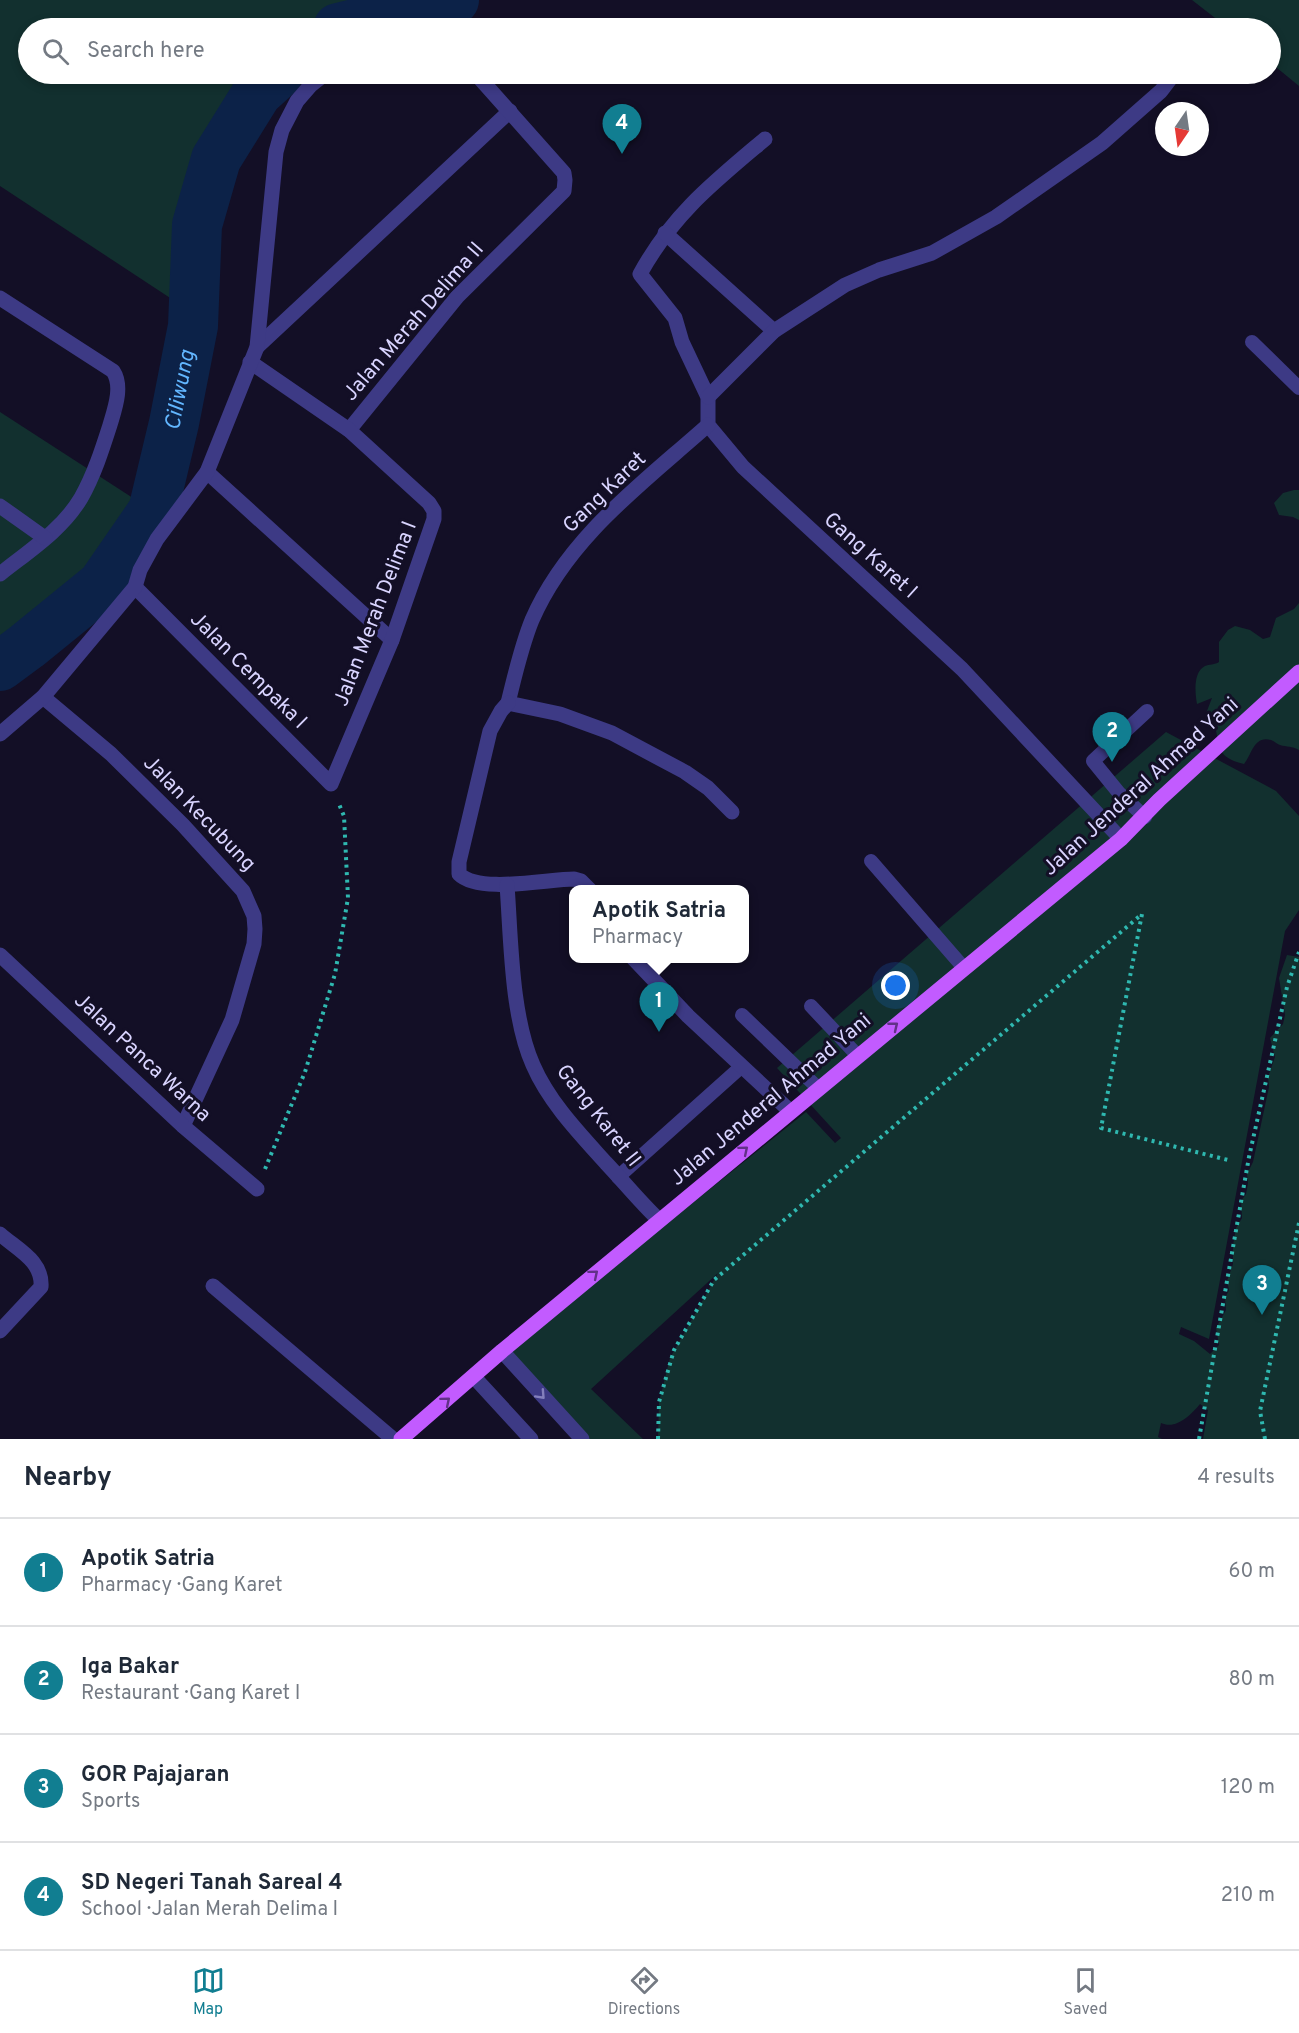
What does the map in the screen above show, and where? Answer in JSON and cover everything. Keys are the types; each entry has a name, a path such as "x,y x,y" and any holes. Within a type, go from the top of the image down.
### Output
{"main road":[{"name":"Jalan Jenderal Ahmad Yani","path":"401,1439 502,1350 1121,839 1145,817 1159,800 1299,672"}],"street":[{"path":"0,734 43,696 135,587 140,570 158,539 207,472 257,347 276,152 282,130 297,100 312,84"},
{"path":"257,347 510,111 485,84"},
{"path":"708,397 774,332 845,285 879,270 932,253 996,217 1102,143 1166,84"},
{"name":"Jalan Merah Delima II","path":"349,430 457,297 564,191 564,173 510,111"},
{"path":"708,425 708,397 682,342 675,318 640,274 664,233 700,194 765,139"},
{"path":"664,233 774,332"},
{"path":"0,298 113,371 117,380 117,401 113,415 89,482 80,500 63,522 0,574"},
{"name":"Jalan Merah Delima I","path":"250,362 349,430 429,503 434,511 434,519 392,640 331,784"},
{"name":"Gang Karet","path":"585,885 574,879 507,885 468,880 459,874 458,868 490,731 508,703 522,646 533,618 557,575 577,547 600,522 708,425"},
{"name":"Gang Karet I","path":"708,425 743,467 962,669 1121,839"},
{"path":"207,472 392,640"},
{"path":"0,506 45,538"},
{"name":"Jalan Cempaka I","path":"135,587 331,784"},
{"name":"Jalan Kecubung","path":"43,696 111,754 183,825 243,891 250,903 255,929 254,944 232,1020 183,1126"},
{"path":"508,703 560,714 612,733 685,772 708,788 732,812"},
{"name":"Gang Karet II","path":"507,885 514,979 524,1038 532,1065 548,1093 577,1131 659,1220"},
{"name":"Jalan Panca Warna","path":"0,955 183,1126 257,1189"},
{"path":"638,963 688,1016 790,1111"},
{"path":"0,1234 35,1263 42,1277 41,1287 0,1331"},
{"path":"213,1286 393,1439"},
{"path":"502,1350 582,1439"},
{"path":"474,1377 531,1439"}],"lane":[{"path":"1252,342 1299,388"},
{"path":"1145,817 1119,793 1094,761 1147,711"},
{"path":"871,861 964,968"},
{"path":"811,1006 858,1056"},
{"path":"742,1015 818,1088"},
{"path":"618,1176 741,1067"}],"path":[{"path":"257,1189 305,1072 335,975 348,898 344,816 331,784"},
{"path":"658,1439 659,1402 674,1350 714,1280 1142,914 1101,1128 1228,1160"},
{"path":"1199,1439 1249,1157 1284,999 1299,952"},
{"path":"1265,1439 1260,1411 1299,1222"}],"green space":[{"path":"0,0 460,0 382,18 18,18 18,84 267,84 257,93 216,159 197,230 193,313 0,186"},
{"path":"1192,0 1299,0 1299,86 1281,71 1281,18 1215,18"},
{"path":"0,412 153,511 102,585 0,665"},
{"path":"1299,490 1299,520 1279,515 1274,503 1283,493"},
{"path":"1299,603 1299,750 1265,739 1254,746 1244,764 1232,760 1220,749 1212,722 1205,716 1212,698 1197,704 1195,689 1198,673 1205,666 1219,662 1219,642 1228,630 1235,626 1250,630 1263,639 1270,637 1276,618 1294,609"},
{"path":"1166,732 1276,791 1299,816 1299,910 1285,931 1209,1339 1181,1327 1179,1334 1194,1341 1210,1354 1219,1345 1216,1328 1226,1310 1225,1298 1229,1290 1227,1281 1233,1264 1233,1245 1236,1228 1242,1218 1241,1201 1246,1194 1247,1174 1253,1162 1269,1087 1268,1077 1275,1057 1270,1038 1283,1024 1285,1015 1279,978 1287,955 1299,957 1299,1439 1203,1439 1208,1410 1200,1404 1188,1417 1178,1423 1167,1425 1161,1423 1158,1437 1162,1439 658,1439 659,1402 670,1358 718,1273 591,1389 643,1439 585,1439 508,1351 806,1112 835,1143 841,1138 777,1068"}],"waterway":[{"name":"Ciliwung","path":"379,18 454,0"},
{"name":"Ciliwung","path":"0,666 102,585 153,511 174,423 193,326 197,225 216,159 257,93 267,84"}],"place":[{"name":"SD Negeri Tanah Sareal 4","path":"622,154"},
{"name":"Iga Bakar","path":"1112,762"},
{"name":"Apotik Satria","path":"659,1032"},
{"name":"GOR Pajajaran","path":"1262,1315"}]}
